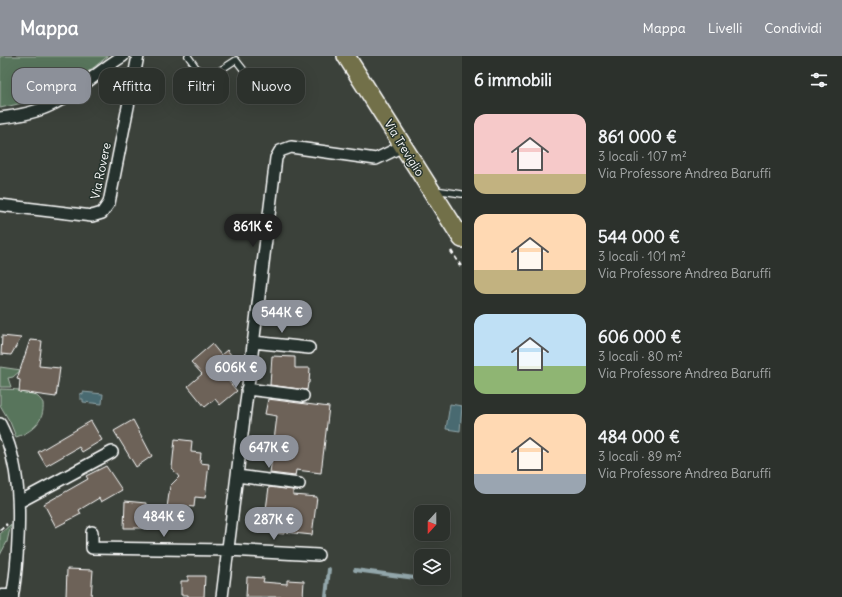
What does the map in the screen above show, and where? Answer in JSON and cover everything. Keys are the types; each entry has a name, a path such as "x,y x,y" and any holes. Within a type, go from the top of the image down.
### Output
{"main road":[{"name":"Via Treviglio","path":"346,56 462,239"}],"street":[{"path":"0,118 24,114 51,105 71,93 123,56"},
{"name":"Via Rovere","path":"0,205 92,216 97,215 106,208 138,56"},
{"path":"222,597 247,389 278,154 283,148 291,147 376,159 403,146"},
{"path":"253,342 309,348"},
{"path":"247,389 303,396"},
{"path":"0,424 5,434 12,459 20,518 12,597 2,597"},
{"path":"19,502 112,452"},
{"path":"237,476 299,484"},
{"path":"92,532 92,548 228,550 318,555"}],"lane":[{"path":"188,56 205,80 236,60 242,68"},
{"path":"431,190 462,194"}],"green space":[{"path":"0,56 108,56 91,69 91,68 12,68 12,104 17,104 0,108"},
{"path":"0,367 21,370 13,377 8,378 11,387 0,387"},
{"path":"0,389 30,392 39,398 43,403 40,420 32,429 16,437 10,422 0,405"},
{"path":"11,524 7,542 0,555 0,534"}],"water":[{"path":"83,392 103,394 102,404 83,402 83,399 80,399 80,393 83,394"},
{"path":"450,404 462,406 460,431 446,429"}],"building":[{"path":"2,336 21,338 11,355 1,354"},
{"path":"30,340 42,341 39,366 60,368 56,397 19,392 20,380 17,379"},
{"path":"212,344 221,355 227,350 240,365 226,378 237,391 220,405 215,399 205,407 188,386 202,374 191,362"},
{"path":"272,356 295,357 295,368 310,368 307,390 270,385"},
{"path":"268,399 329,407 321,473 296,470 295,476 270,473 277,416 265,414"},
{"path":"133,420 152,456 136,467 114,431"},
{"path":"91,421 102,440 82,452 79,447 46,466 38,452"},
{"path":"175,439 192,441 191,452 201,453 200,463 209,464 205,498 195,497 194,507 184,506 183,517 166,515 170,486 179,477 172,468"},
{"path":"106,466 122,490 101,502 99,498 79,510 81,514 56,527 44,504 88,479 86,476"},
{"path":"269,487 293,490 293,495 317,497 312,535 284,532 284,534 263,532"},
{"path":"125,501 146,503 146,528 124,528"},
{"path":"67,569 93,570 91,597 66,597"},
{"path":"188,576 205,576 204,597 188,597 188,595 181,595 181,581 188,581"},
{"path":"247,577 264,578 263,582 287,584 287,580 304,581 303,597 246,597"}],"waterway":[{"path":"326,597 329,569"},
{"path":"355,570 414,578"}]}
